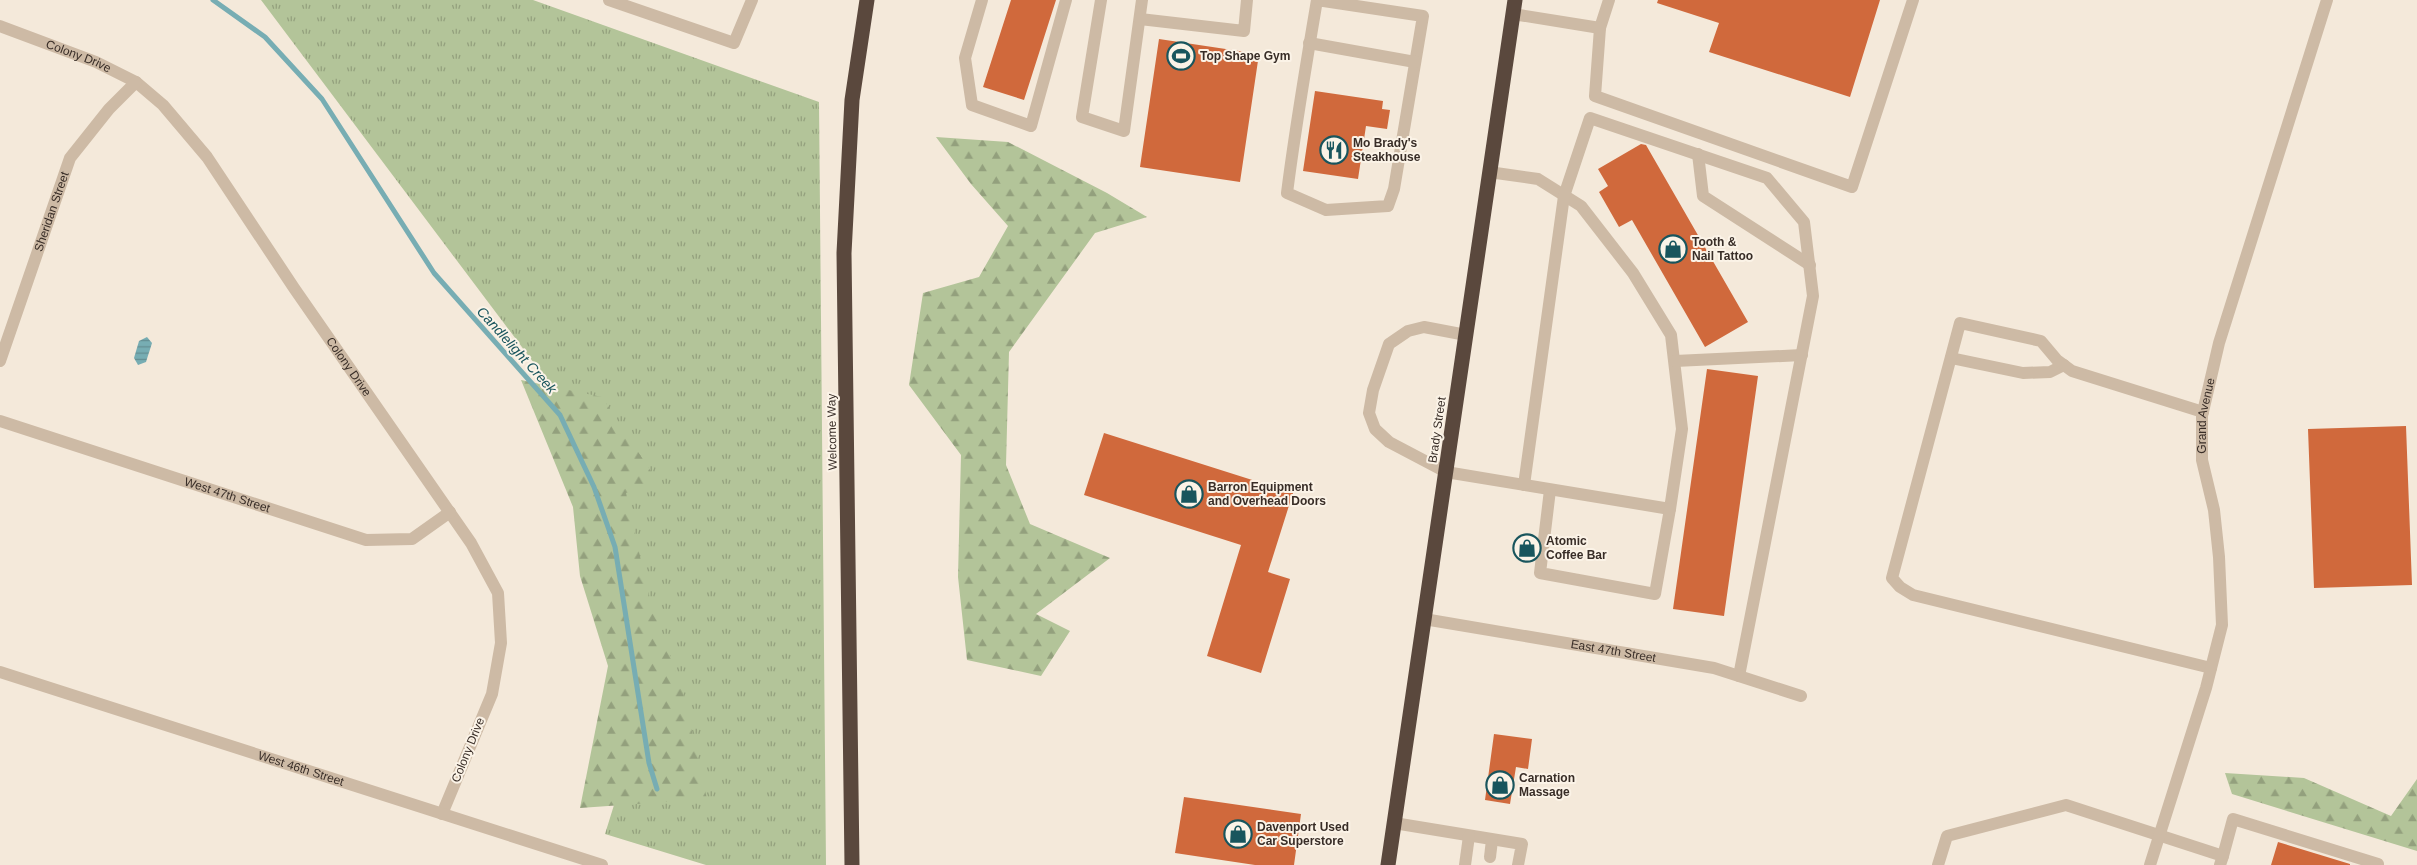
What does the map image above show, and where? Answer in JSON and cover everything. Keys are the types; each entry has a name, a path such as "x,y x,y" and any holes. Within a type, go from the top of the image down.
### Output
{"highway":[{"name":"Welcome Way","path":"852,865 844,253 852,100 868,0"},
{"name":"Brady Street","path":"1388,865 1514,7"}],"street":[{"path":"609,0 734,43 752,0"},
{"path":"982,0 965,58 972,105 1031,126 1066,0"},
{"path":"1101,0 1082,117 1124,131 1142,0"},
{"path":"1140,19 1244,31 1248,0"},
{"path":"1317,0 1423,16 1394,189 1388,206 1326,210 1287,193 1317,0"},
{"path":"1609,0 1600,28 1595,96 1852,187 1913,0"},
{"name":"Grand Avenue","path":"2150,865 2211,668 2222,625 2219,557 2214,510 2202,460 2203,412 2219,343 2326,0"},
{"path":"1514,7 1600,28"},
{"name":"Colony Drive","path":"0,26 96,62 136,82 163,105 207,157 294,288 471,544 498,593 501,643 492,694 442,814"},
{"path":"1309,43 1415,62"},
{"name":"Sheridan Street","path":"0,361 70,158 109,109 136,82"},
{"path":"1524,485 1564,196 1590,118 1767,178 1804,222 1813,296 1739,676"},
{"path":"1698,154 1703,196 1810,265"},
{"path":"1489,172 1538,179 1581,206 1633,273 1671,336 1682,429 1655,594 1540,573 1550,490"},
{"path":"2203,412 2072,371 2057,360 2041,341 1960,323 1892,578 1900,587 1913,595 2211,668"},
{"path":"1466,335 1424,327 1408,331 1389,344 1373,390 1368,413 1375,429 1389,442 1446,472 1670,509"},
{"path":"1675,361 1802,355"},
{"path":"1951,358 2023,372 2050,372 2064,365"},
{"name":"West 47th Street","path":"0,422 366,540 412,539 450,512"},
{"name":"East 47th Street","path":"1424,619 1714,668 1801,696"},
{"name":"West 46th Street","path":"0,672 602,865"},
{"path":"1938,865 1947,836 2066,804 2160,834 2222,860 2233,819 2378,864"},
{"path":"1394,823 1522,844 1518,865"},
{"path":"1465,865 1469,836"},
{"path":"1490,857 1492,840"}],"green space":[{"path":"261,0 533,0 819,102 826,865 706,865 605,834 659,660 606,459"},
{"path":"936,137 1008,142 1107,193 1147,217 1095,233 1009,352 1006,465 1030,524 1110,558 1036,614 1070,631 1041,676 967,660 958,577 961,455 909,385 923,293 979,277 1008,226 971,184"},
{"path":"521,380 602,397 658,482 626,493 649,597 684,695 707,799 580,808 608,666 580,576 573,507"},
{"path":"2225,773 2304,778 2391,816 2417,779 2417,851 2232,794"}],"water":[{"path":"147,337 152,343 146,362 138,365 134,358 139,341"}],"building":[{"path":"1011,0 1056,0 1024,100 983,87"},
{"path":"1658,0 1880,0 1850,97 1709,52 1719,23 1657,3"},
{"path":"1159,39 1259,54 1240,182 1140,167"},
{"name":"Mo Brady's Steakhouse","path":"1315,91 1383,101 1382,109 1390,110 1387,129 1366,126 1358,179 1303,171"},
{"path":"1641,144 1646,145 1748,322 1705,347 1632,220 1619,227 1599,192 1608,186 1598,169"},
{"path":"1707,369 1758,376 1724,616 1673,609"},
{"path":"2406,426 2412,585 2314,588 2308,429"},
{"name":"Barron Equipment and Overhead Doors","path":"1104,433 1293,493 1268,572 1290,579 1261,673 1207,656 1241,545 1084,495"},
{"name":"Carnation Massage","path":"1494,734 1532,739 1528,769 1516,767 1510,804 1485,800"},
{"name":"Davenport Used Car Superstore","path":"1184,797 1301,814 1294,865 1255,865 1175,853"},
{"path":"2278,842 2350,864 2350,865 2271,865"}],"waterway":[{"name":"Candlelight Creek","path":"213,0 265,37 322,99 434,273 560,415 594,487 615,547 649,763 657,789"}],"place":[{"name":"Top Shape Gym","path":"1181,56"},
{"name":"Mo Brady's Steakhouse","path":"1334,150"},
{"name":"Tooth & Nail Tattoo","path":"1673,249"},
{"name":"Barron Equipment and Overhead Doors","path":"1189,494"},
{"name":"Atomic Coffee Bar","path":"1527,548"},
{"name":"Carnation Massage","path":"1500,785"},
{"name":"Davenport Used Car Superstore","path":"1238,834"}]}
